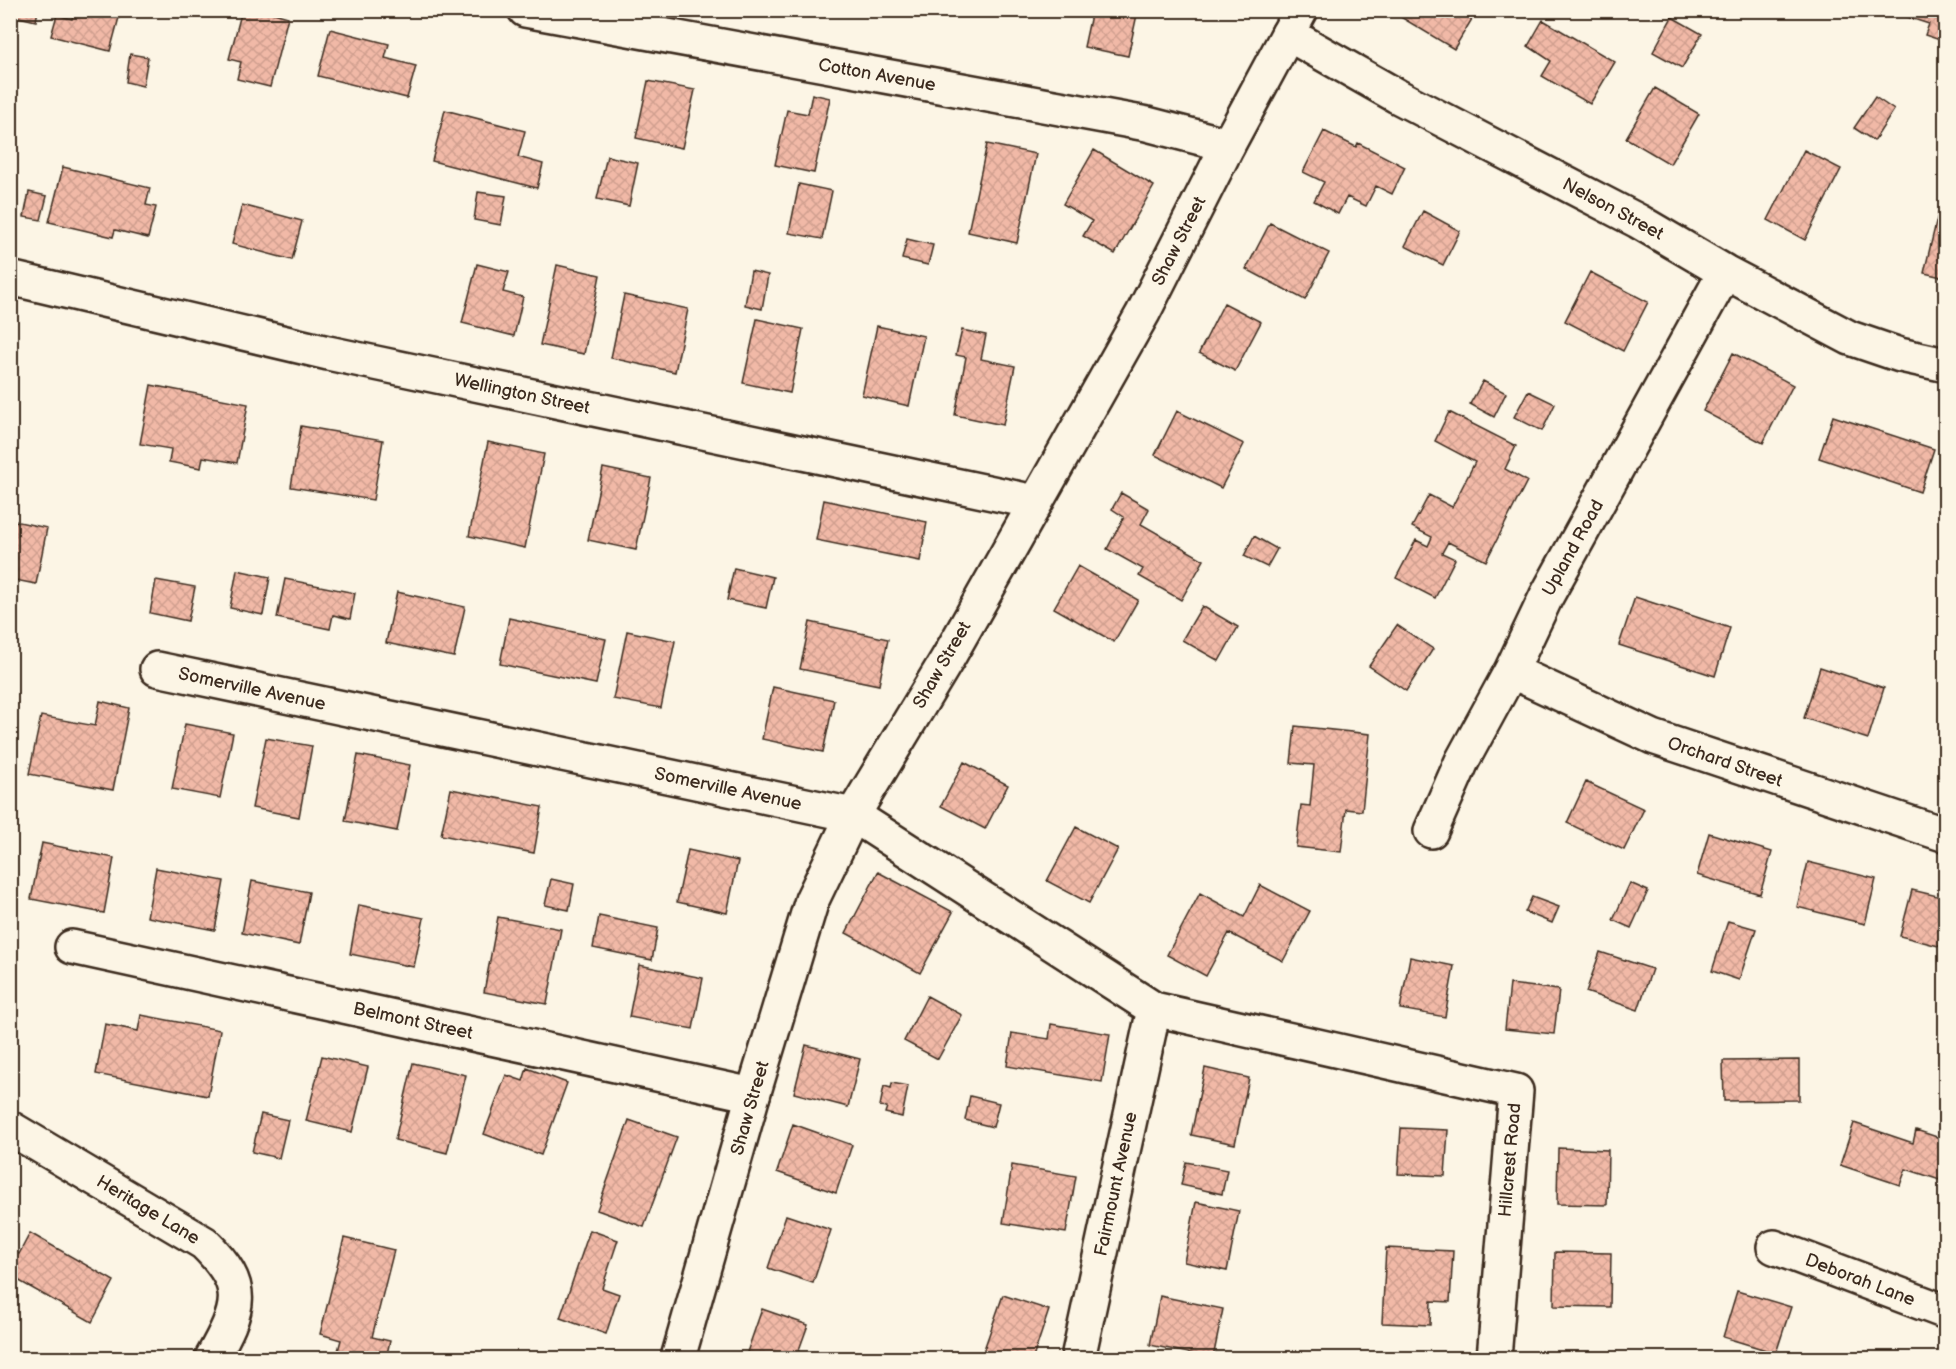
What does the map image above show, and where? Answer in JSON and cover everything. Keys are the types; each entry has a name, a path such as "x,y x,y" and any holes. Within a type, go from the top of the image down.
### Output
{"street":[{"name":"Cotton Avenue","path":"525,10 1147,124 1228,145"},
{"name":"Shaw Street","path":"678,1359 753,1095 812,900 853,815 948,658 1143,313 1228,145 1295,22"},
{"name":"Nelson Street","path":"1295,22 1428,112 1638,221 1725,272 1850,338 1900,355 1946,365"},
{"name":"Upland Road","path":"1431,831 1462,761 1511,671 1546,597 1725,272"},
{"name":"Wellington Street","path":"10,278 328,353 1035,502"},
{"name":"Somerville Avenue","path":"157,669 853,815 1154,1009 1249,1030"},
{"name":"Orchard Street","path":"1511,671 1653,737 1946,836"},
{"name":"Belmont Street","path":"72,947 753,1095"},
{"name":"Fairmount Avenue","path":"1078,1359 1154,1009"},
{"name":"Hillcrest Road","path":"1249,1030 1516,1091 1494,1359"},
{"name":"Heritage Lane","path":"10,1128 204,1243 216,1255 228,1270 235,1285 236,1301 233,1317 212,1359"},
{"name":"Deborah Lane","path":"1774,1247 1946,1312"}],"building":[{"path":"10,10 38,10 36,21 10,15"},
{"path":"74,10 121,10 110,51 51,36 57,15 72,19"},
{"path":"242,10 263,10 288,17 270,87 237,79 241,62 229,59"},
{"path":"855,10 877,10 875,16"},
{"path":"1092,10 1138,10 1128,56 1084,47"},
{"path":"1389,10 1458,10 1472,19 1454,49"},
{"path":"1902,10 1946,10 1946,42 1925,35 1929,24 1901,15"},
{"path":"1672,17 1702,34 1682,68 1653,52"},
{"path":"1543,20 1615,62 1590,104 1542,76 1551,61 1528,46"},
{"path":"330,29 389,44 385,58 416,66 407,98 318,76"},
{"path":"130,54 148,57 143,86 126,82"},
{"path":"648,81 695,90 682,148 636,138"},
{"path":"1655,88 1699,114 1670,164 1626,138"},
{"path":"812,94 830,98 814,173 775,165 787,110 808,114"},
{"path":"1875,97 1894,110 1874,141 1854,128"},
{"path":"445,110 525,131 518,157 543,164 537,188 432,161"},
{"path":"1324,131 1356,147 1358,143 1405,167 1392,194 1376,186 1366,206 1347,197 1338,214 1314,201 1324,182 1303,172"},
{"path":"987,144 1036,154 1017,243 968,232"},
{"path":"1094,150 1154,186 1115,254 1083,236 1092,221 1063,204"},
{"path":"1804,150 1841,169 1805,240 1768,220"},
{"path":"607,156 638,163 629,206 597,199"},
{"path":"63,167 150,188 146,205 156,207 148,238 115,230 113,237 49,222"},
{"path":"799,184 832,191 822,239 789,233"},
{"path":"29,192 47,196 41,220 24,217"},
{"path":"478,192 506,196 501,225 474,220"},
{"path":"242,205 302,221 292,260 232,244"},
{"path":"1939,210 1946,211 1946,278 1924,273"},
{"path":"1423,211 1460,231 1443,265 1405,246"},
{"path":"1270,223 1329,253 1305,300 1246,269"},
{"path":"907,239 933,245 928,265 902,259"},
{"path":"477,264 509,272 503,292 523,297 514,336 462,323"},
{"path":"557,265 600,275 584,354 540,345"},
{"path":"751,271 768,275 762,309 745,305"},
{"path":"1590,272 1648,302 1623,351 1565,321"},
{"path":"624,295 688,309 675,372 611,358"},
{"path":"1224,303 1261,322 1235,371 1199,353"},
{"path":"757,319 803,329 790,393 743,383"},
{"path":"877,326 924,336 909,406 862,395"},
{"path":"962,330 986,335 981,359 1015,366 1003,425 955,415 966,357 956,355"},
{"path":"1733,353 1793,385 1763,443 1703,411"},
{"path":"1483,381 1506,393 1494,417 1470,404"},
{"path":"151,385 248,404 237,463 203,457 201,468 169,462 171,449 140,444"},
{"path":"1528,391 1555,404 1542,431 1514,417"},
{"path":"1177,411 1244,444 1221,488 1155,455"},
{"path":"1449,412 1516,446 1505,469 1527,481 1486,561 1448,542 1442,553 1455,559 1435,598 1396,578 1416,540 1428,546 1432,537 1412,527 1429,495 1452,507 1475,462 1435,441"},
{"path":"1833,416 1934,449 1920,492 1819,458"},
{"path":"301,426 383,440 373,500 291,487"},
{"path":"488,442 544,454 525,548 469,536"},
{"path":"603,468 651,478 636,550 588,540"},
{"path":"1121,493 1149,509 1141,524 1204,560 1181,600 1139,576 1143,569 1107,549 1124,517 1112,509"},
{"path":"824,500 927,522 920,561 816,540"},
{"path":"10,520 47,528 36,584 10,579"},
{"path":"1254,536 1277,549 1267,567 1244,556"},
{"path":"1078,566 1138,600 1114,642 1054,608"},
{"path":"734,568 773,577 766,608 727,600"},
{"path":"237,570 270,577 263,615 230,608"},
{"path":"285,579 355,593 350,619 333,615 330,629 277,618"},
{"path":"156,580 195,587 188,621 150,613"},
{"path":"397,592 465,607 454,657 386,643"},
{"path":"1635,597 1730,628 1715,676 1619,645"},
{"path":"1202,606 1238,627 1219,661 1182,640"},
{"path":"509,618 606,639 596,684 500,664"},
{"path":"810,622 888,639 879,685 800,669"},
{"path":"1397,625 1433,649 1406,691 1369,666"},
{"path":"627,631 675,641 661,708 613,699"},
{"path":"1820,667 1884,688 1868,739 1804,718"},
{"path":"773,687 834,700 823,752 762,739"},
{"path":"100,701 129,708 113,790 29,774 41,716 95,726"},
{"path":"185,724 233,733 220,798 172,789"},
{"path":"1295,726 1370,734 1362,811 1346,809 1341,852 1296,847 1301,805 1310,806 1314,765 1291,763"},
{"path":"266,738 312,746 299,817 252,808"},
{"path":"358,755 410,765 397,831 345,821"},
{"path":"964,762 1008,785 985,829 941,806"},
{"path":"1586,782 1644,809 1624,850 1567,823"},
{"path":"451,789 542,807 534,853 441,835"},
{"path":"1076,827 1118,849 1089,903 1047,881"},
{"path":"1709,833 1772,852 1760,894 1697,875"},
{"path":"42,843 114,858 104,913 31,899"},
{"path":"688,850 738,861 727,913 677,902"},
{"path":"1808,862 1876,879 1865,924 1797,907"},
{"path":"156,868 224,881 215,930 147,917"},
{"path":"878,872 953,912 920,973 846,933"},
{"path":"551,879 574,884 569,910 545,905"},
{"path":"252,881 309,892 299,945 242,933"},
{"path":"1630,883 1648,891 1631,928 1613,920"},
{"path":"1260,885 1310,911 1283,961 1229,933 1206,976 1167,955 1200,893 1244,917"},
{"path":"1912,890 1946,898 1946,948 1900,936"},
{"path":"1532,897 1559,907 1552,923 1525,912"},
{"path":"359,905 424,918 414,967 350,954"},
{"path":"599,916 658,928 652,960 593,948"},
{"path":"498,917 561,929 547,1004 484,992"},
{"path":"1728,921 1756,929 1739,980 1712,971"},
{"path":"1600,952 1652,969 1638,1010 1586,992"},
{"path":"1410,957 1454,966 1445,1017 1400,1009"},
{"path":"639,965 703,978 693,1029 629,1017"},
{"path":"1510,984 1559,990 1554,1034 1505,1029"},
{"path":"927,996 962,1015 938,1059 904,1041"},
{"path":"141,1015 220,1030 208,1096 96,1074 105,1024 138,1031"},
{"path":"1051,1024 1110,1034 1102,1082 1007,1066 1012,1033 1049,1039"},
{"path":"806,1045 860,1059 848,1107 794,1093"},
{"path":"322,1056 368,1067 352,1132 306,1121"},
{"path":"1799,1060 1799,1100 1724,1101 1723,1061"},
{"path":"413,1063 466,1075 447,1153 395,1140"},
{"path":"527,1068 567,1083 541,1155 484,1134 506,1075 523,1081"},
{"path":"1205,1068 1249,1078 1235,1144 1191,1135"},
{"path":"892,1083 908,1086 902,1117 885,1113 887,1107 880,1106 884,1086 891,1088"},
{"path":"970,1096 999,1103 993,1127 965,1120"},
{"path":"261,1114 288,1120 279,1158 252,1152"},
{"path":"629,1120 677,1137 644,1227 597,1210"},
{"path":"1854,1123 1913,1143 1916,1130 1946,1140 1946,1182 1906,1169 1900,1185 1840,1165"},
{"path":"793,1124 852,1145 836,1193 777,1172"},
{"path":"1401,1128 1448,1130 1445,1176 1398,1174"},
{"path":"1558,1148 1608,1150 1607,1205 1557,1204"},
{"path":"1186,1162 1227,1170 1222,1194 1181,1185"},
{"path":"1012,1165 1076,1176 1066,1233 1003,1223"},
{"path":"1196,1202 1239,1211 1227,1271 1184,1262"},
{"path":"786,1215 831,1230 813,1283 768,1268"},
{"path":"590,1230 618,1240 602,1288 619,1294 606,1334 560,1318"},
{"path":"30,1233 114,1281 92,1322 16,1279 10,1289 10,1249 19,1254"},
{"path":"344,1238 394,1250 372,1337 390,1341 386,1358 336,1358 341,1340 320,1334"},
{"path":"1386,1248 1453,1251 1450,1302 1431,1301 1430,1325 1382,1323"},
{"path":"1555,1252 1611,1253 1610,1307 1554,1306"},
{"path":"1737,1291 1791,1307 1776,1353 1723,1337"},
{"path":"1003,1295 1049,1310 1033,1358 981,1358"},
{"path":"1160,1296 1223,1309 1213,1358 1150,1345"},
{"path":"762,1309 808,1325 796,1358 745,1358"},
{"path":"1556,1355 1584,1358 1555,1358"}]}
